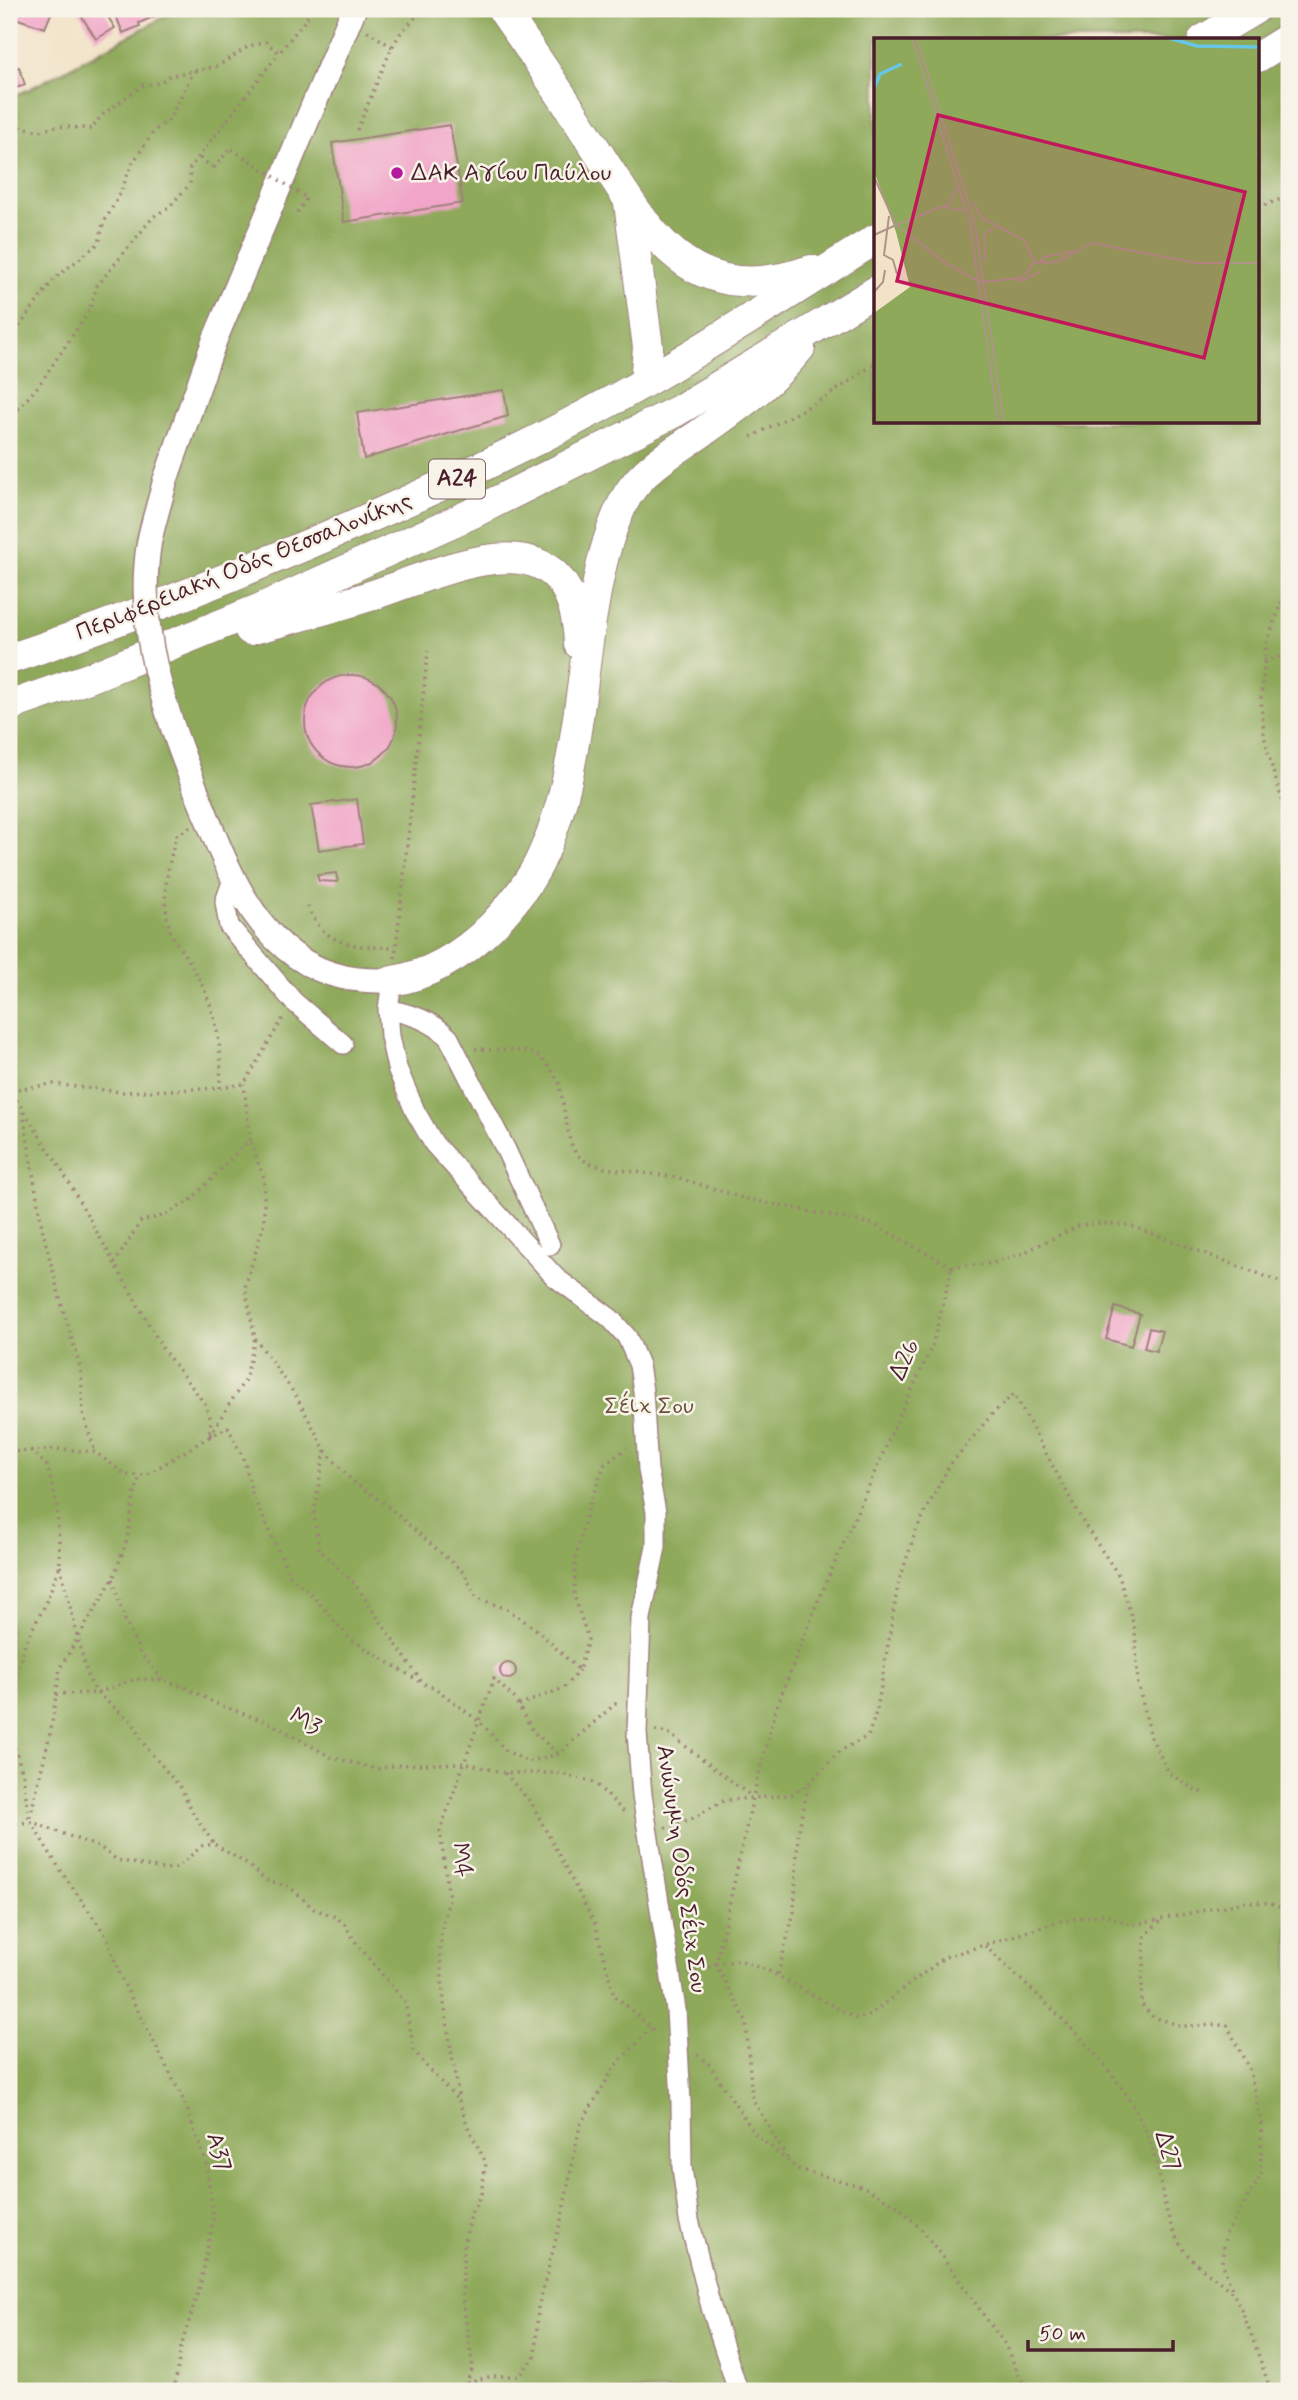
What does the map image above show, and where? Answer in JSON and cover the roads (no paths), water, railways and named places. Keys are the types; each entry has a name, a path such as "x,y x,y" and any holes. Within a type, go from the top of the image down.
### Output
{"highway":[{"path":"502,9 629,203 650,231 681,258 714,276 733,281 760,282 804,272 832,261 874,238"},
{"path":"1206,38 1255,9"},
{"path":"1260,56 1289,38"},
{"path":"629,203 648,347 645,382"},
{"name":"Περιφερειακή Οδός Θεσσαλονίκης","path":"9,659 72,638 248,570 419,496 551,433 645,382 874,238"},
{"name":"Περιφερειακή Οδός Θεσσαλονίκης","path":"9,706 164,648 382,555 552,475 677,411 874,292"},
{"path":"390,995 406,979 435,968 466,950 502,916 538,866 563,796 603,556 627,496 636,483 662,460 779,374 816,328"},
{"path":"164,648 209,640 353,602 457,566 510,557 545,567 558,577 568,594 579,637 581,693"}],"main road":[{"path":"351,14 215,339 165,481 149,546 145,592 146,619 155,672 169,717 233,879 254,915 282,946 313,966 390,995"}],"street":[{"path":"233,879 225,902 229,926 293,1001 343,1044"},
{"path":"390,995 440,1028 449,1038 550,1245"},
{"name":"Ανώνυμη Οδός Σέιχ Σου","path":"390,995 390,1036 397,1068 415,1111 434,1144 555,1277 610,1318 627,1337 639,1365 648,1470 656,1512 656,1547 641,1618 637,1733 648,1835 672,1981 678,2042 682,2167 689,2220 711,2306 738,2391"}],"place":[{"name":"ΔΑΚ Αγίου Παύλου","path":"397,173"}],"park label":[{"name":"Σέιχ Σου","path":"649,1406"}]}
